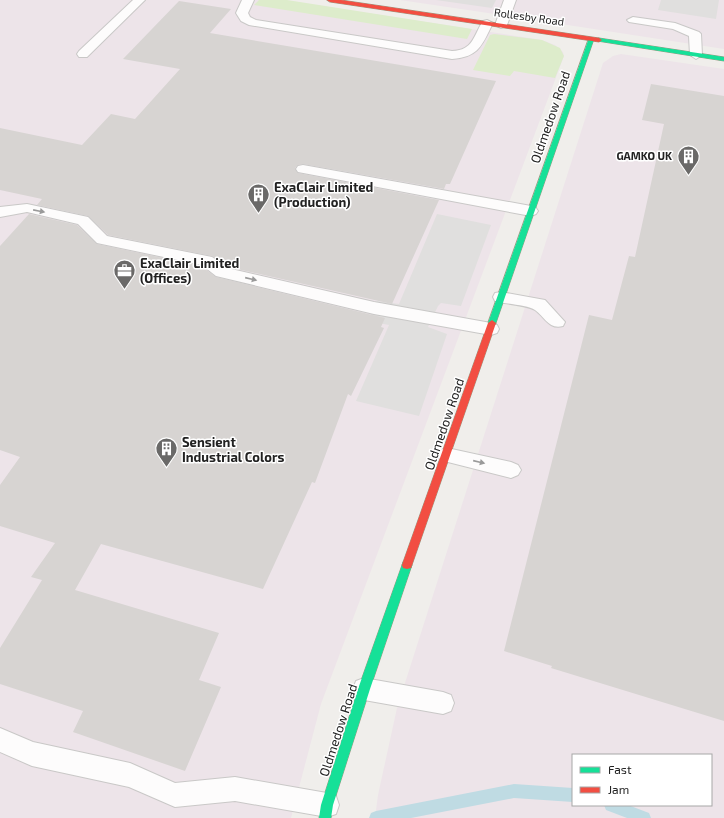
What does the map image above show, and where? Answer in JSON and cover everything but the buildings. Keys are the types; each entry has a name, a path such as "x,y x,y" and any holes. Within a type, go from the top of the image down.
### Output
{"street":[{"name":"Rollesby Road","path":"330,0 367,3 724,59"},
{"name":"Oldmedow Road","path":"326,812 364,689 447,455 591,39"}],"lane":[{"path":"83,54 139,0"},
{"path":"248,0 242,13 245,19 253,23 452,55 464,55 473,51 487,23"},
{"path":"500,25 510,0"},
{"path":"633,20 675,26 695,34 696,55"},
{"path":"303,168 531,211"},
{"path":"0,212 27,208 83,220 102,240 207,261 222,272 374,308 491,329"},
{"path":"501,297 539,304 558,322"},
{"path":"447,455 511,470"},
{"path":"364,689 443,703"},
{"path":"0,740 32,754 130,775 175,795 235,789 326,812"}],"shaded area":[{"path":"0,0 283,0 542,40 555,45 563,52 564,56 321,704 291,818 0,818"},
{"path":"400,0 724,0 724,49 522,18"},
{"path":"436,0 496,0 492,8"},
{"path":"661,0 719,0 716,19 658,10"},
{"path":"621,54 724,69 724,818 375,818 378,795 397,708 603,63 613,56"},
{"path":"437,214 491,225 461,306 441,303 438,306 428,327 447,334 419,416 356,401 389,325 368,321 377,301 399,304"}],"green space":[{"path":"259,0 287,0 472,29 467,39 254,5"},
{"path":"494,34 542,40 560,48 564,56 555,78 514,71 510,76 473,70 490,35"}],"waterway":[{"path":"376,818 514,791 572,795"},
{"path":"614,806 644,818"}],"traffic: fast":[{"path":"492,323 591,39"},
{"path":"599,40 724,59"},
{"path":"325,818 327,805 364,689 407,565"}],"traffic: jam":[{"path":"330,0 599,40"},
{"path":"407,565 492,323"}],"place":[{"name":"GAMKO UK","path":"688,176"},
{"name":"ExaClair Limited (Production)","path":"259,214"},
{"name":"ExaClair Limited (Offices)","path":"124,290"},
{"name":"Sensient Industrial Colors","path":"167,468"}]}
